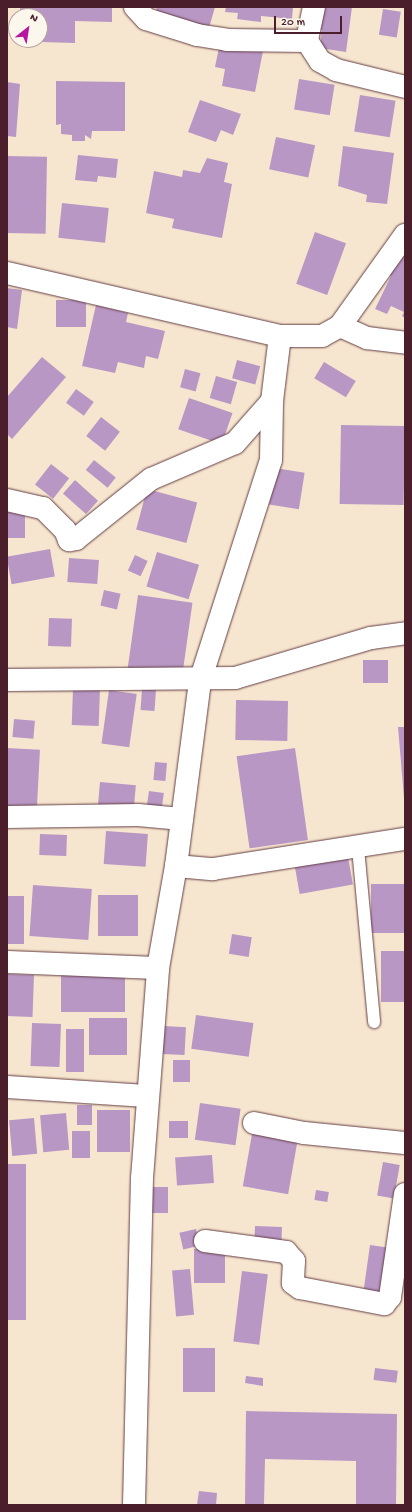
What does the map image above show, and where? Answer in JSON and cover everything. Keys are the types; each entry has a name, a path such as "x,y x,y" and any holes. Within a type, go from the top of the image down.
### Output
{"street":[{"path":"135,7 146,19 197,35 228,40 307,41"},
{"path":"314,7 307,41 320,60 336,70 405,87"},
{"path":"7,273 280,336 322,336 340,326 405,235"},
{"path":"340,326 367,338 405,343"},
{"path":"134,1505 147,1096 158,968 176,866 200,681 271,460 272,401 280,336"},
{"path":"7,500 43,508 65,530 69,540 76,539 151,479 235,443 272,401"},
{"path":"7,680 200,681 235,678 371,638 405,633"},
{"path":"7,817 138,815 182,819"},
{"path":"176,866 213,869 405,840"},
{"path":"7,962 158,968"},
{"path":"7,1087 147,1096"},
{"path":"254,1123 304,1133 405,1143"},
{"path":"205,1241 286,1252 294,1261 293,1284 300,1288 384,1304 390,1297 405,1194"}],"lane":[{"path":"358,848 374,1022"}],"building":[{"path":"112,7 112,22 75,21 75,43 48,42 48,8 20,8"},
{"path":"157,7 215,7 205,42 152,26"},
{"path":"226,7 293,7 292,19 261,16 261,22 237,19 238,13 225,12"},
{"path":"315,7 352,7 346,52 320,48 322,30 312,28"},
{"path":"383,9 401,12 397,37 379,35"},
{"path":"221,38 264,46 255,92 222,86 225,69 215,67"},
{"path":"299,79 335,85 330,115 294,110"},
{"path":"56,81 125,82 125,131 92,131 91,139 85,135 85,141 72,141 72,135 61,134 61,124 56,125"},
{"path":"7,82 20,84 16,137 7,136"},
{"path":"360,95 396,101 390,137 354,132"},
{"path":"200,100 241,114 233,135 221,130 216,142 188,132"},
{"path":"276,137 315,145 308,178 269,169"},
{"path":"343,146 394,153 387,204 366,202 367,195 338,186"},
{"path":"78,155 118,159 116,178 98,176 97,182 75,180"},
{"path":"7,156 47,157 46,234 7,233"},
{"path":"207,158 228,163 224,182 232,184 222,238 172,228 174,219 146,213 154,171 182,177 183,170 200,173"},
{"path":"62,203 109,208 105,243 58,238"},
{"path":"315,232 346,243 327,295 296,284"},
{"path":"405,250 405,318 402,316 404,312 391,306 387,314 375,309 391,276 386,274"},
{"path":"7,288 22,290 17,329 7,327"},
{"path":"56,300 86,300 86,327 56,327"},
{"path":"96,305 128,313 126,322 165,331 158,359 146,356 144,368 118,362 115,373 82,366"},
{"path":"42,357 66,377 12,439 7,434 7,397"},
{"path":"237,360 260,366 255,385 232,378"},
{"path":"324,362 356,381 346,397 314,378"},
{"path":"185,369 200,373 196,391 180,387"},
{"path":"216,376 237,382 231,404 210,398"},
{"path":"76,389 94,402 84,416 66,403"},
{"path":"189,398 232,413 222,444 178,429"},
{"path":"101,417 120,432 105,451 86,436"},
{"path":"341,425 405,426 404,505 340,504"},
{"path":"94,460 116,478 108,488 86,470"},
{"path":"51,464 69,478 53,499 35,484"},
{"path":"275,468 305,473 299,509 269,505"},
{"path":"75,480 98,501 86,514 63,493"},
{"path":"147,489 197,502 186,543 136,530"},
{"path":"7,508 25,508 25,538 7,538"},
{"path":"50,549 55,577 12,584 7,557"},
{"path":"157,552 199,565 189,599 146,586"},
{"path":"135,555 148,561 141,576 128,570"},
{"path":"69,558 99,560 97,584 67,582"},
{"path":"104,590 121,594 117,609 100,606"},
{"path":"138,595 192,603 182,676 128,668"},
{"path":"49,618 72,619 71,647 48,646"},
{"path":"363,660 388,660 388,683 363,683"},
{"path":"73,688 100,689 99,726 72,725"},
{"path":"142,689 156,690 155,711 141,710"},
{"path":"109,690 137,694 129,747 101,743"},
{"path":"236,700 288,701 287,741 235,740"},
{"path":"14,719 35,721 33,739 12,737"},
{"path":"398,727 405,727 405,798 404,798"},
{"path":"7,748 40,750 37,810 7,808"},
{"path":"295,748 308,840 250,848 237,756"},
{"path":"155,762 167,763 165,781 153,780"},
{"path":"100,782 136,785 134,808 98,805"},
{"path":"149,791 164,793 162,809 147,807"},
{"path":"106,831 148,834 146,867 104,864"},
{"path":"40,834 67,835 66,856 39,855"},
{"path":"348,857 353,885 300,894 295,866"},
{"path":"371,884 405,884 405,933 371,933"},
{"path":"33,885 92,889 88,940 29,936"},
{"path":"98,895 138,895 138,936 98,936"},
{"path":"7,896 24,896 24,944 7,944"},
{"path":"232,934 252,937 249,957 229,954"},
{"path":"381,951 405,951 405,1002 381,1002"},
{"path":"7,974 34,975 33,1017 7,1016"},
{"path":"61,975 125,975 125,1012 61,1012"},
{"path":"196,1015 253,1023 249,1057 191,1049"},
{"path":"89,1018 127,1018 127,1055 89,1055"},
{"path":"32,1023 61,1024 59,1067 30,1066"},
{"path":"164,1026 186,1027 185,1055 163,1054"},
{"path":"66,1029 84,1029 84,1072 66,1072"},
{"path":"173,1060 190,1060 190,1082 173,1082"},
{"path":"200,1103 241,1109 235,1145 195,1140"},
{"path":"77,1105 92,1105 92,1125 77,1125"},
{"path":"97,1110 130,1110 130,1152 97,1152"},
{"path":"66,1113 69,1150 43,1152 40,1115"},
{"path":"34,1118 37,1154 12,1156 9,1120"},
{"path":"169,1121 188,1121 188,1138 169,1138"},
{"path":"72,1131 90,1131 90,1158 72,1158"},
{"path":"252,1134 297,1142 288,1194 243,1186"},
{"path":"212,1155 214,1183 177,1186 175,1158"},
{"path":"383,1162 400,1165 394,1198 377,1195"},
{"path":"7,1164 26,1164 26,1320 7,1320"},
{"path":"151,1187 168,1187 168,1213 151,1213"},
{"path":"316,1190 329,1192 327,1202 314,1200"},
{"path":"255,1226 282,1227 281,1246 254,1245"},
{"path":"196,1229 200,1246 183,1249 179,1233"},
{"path":"370,1245 391,1248 385,1292 364,1290"},
{"path":"194,1249 225,1249 225,1283 194,1283"},
{"path":"190,1269 194,1315 176,1316 172,1271"},
{"path":"242,1271 268,1274 259,1345 233,1341"},
{"path":"183,1348 215,1348 215,1392 183,1392"},
{"path":"375,1368 398,1371 396,1383 374,1380"},
{"path":"246,1376 263,1378 263,1386 245,1383"},
{"path":"246,1411 397,1414 396,1505 356,1505 356,1461 265,1459 264,1505 245,1505"},
{"path":"199,1491 217,1493 216,1505 197,1505"}]}
